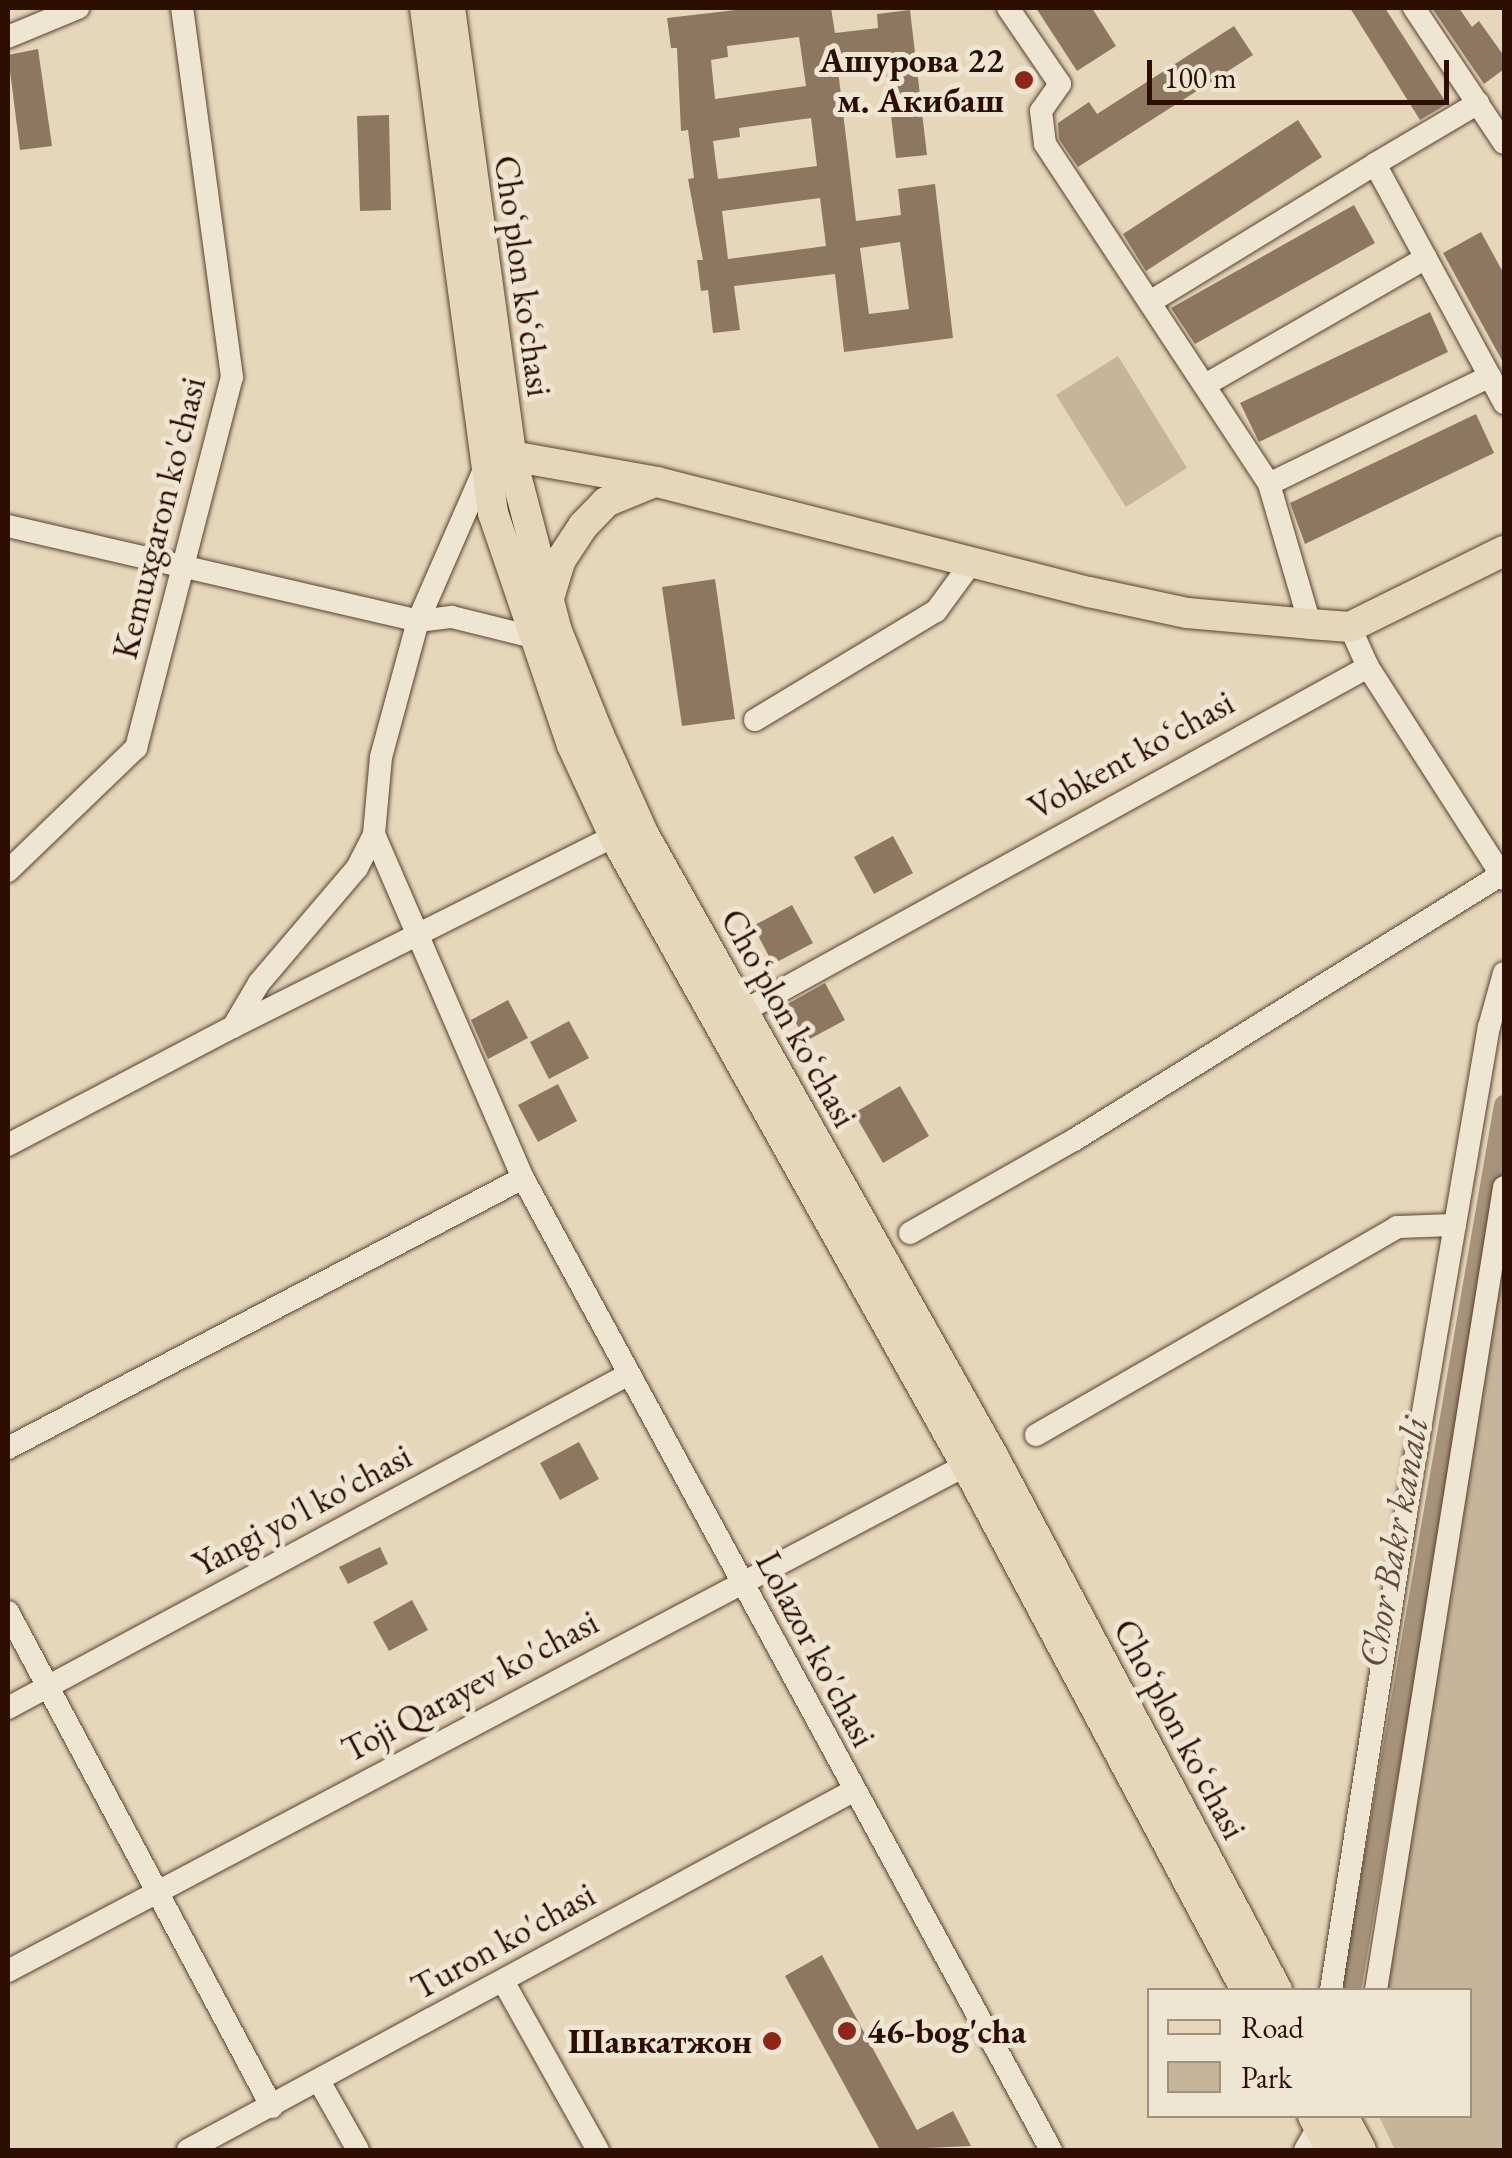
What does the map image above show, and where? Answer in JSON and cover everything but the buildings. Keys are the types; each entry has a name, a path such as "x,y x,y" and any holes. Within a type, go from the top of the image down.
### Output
{"main road":[{"name":"Choʻplon koʻchasi","path":"426,8 498,460 549,601 644,835 992,1454 1276,1988"},
{"name":"Choʻplon koʻchasi","path":"450,8 498,460 496,525 532,638 614,836 966,1465 1245,1988"},
{"path":"498,460 657,482 1187,612 1310,624 1350,627 1504,552"},
{"path":"549,601 560,561 583,526 618,495 657,482"}],"street":[{"path":"8,37 78,8"},
{"name":"Kemuxgaron ko'chasi","path":"8,870 136,748 232,378 182,8"},
{"path":"1008,8 1060,84 1041,112 1045,144 1269,484 1310,624"},
{"path":"1414,8 1504,143"},
{"path":"1150,302 1478,103"},
{"path":"1375,164 1504,403"},
{"path":"1204,386 1426,258"},
{"path":"1269,484 1490,376"},
{"path":"233,1027 259,982 356,868 374,834 381,758 418,621 498,460"},
{"path":"8,526 186,564 418,621 452,617 532,638"},
{"path":"755,720 936,612 972,562"},
{"path":"910,1233 1504,876 1368,667 1350,627"},
{"name":"Vobkent koʻchasi","path":"742,1012 1368,667"},
{"name":"Lolazor ko'chasi","path":"374,834 523,1178 742,1581 851,1792 1051,2150"},
{"path":"8,1146 233,1027 418,938 614,836"},
{"path":"1331,1988 1455,1225 1504,974"},
{"path":"8,1448 523,1178"},
{"path":"1376,1988 1504,1187"},
{"path":"1036,1435 1397,1227 1455,1225"},
{"name":"Yangi yo'l ko'chasi","path":"8,1708 629,1374"},
{"name":"Toji Qarayev ko'chasi","path":"8,1971 966,1465"},
{"path":"8,1612 272,2107"},
{"name":"Turon ko'chasi","path":"188,2150 851,1792"},
{"path":"504,1981 598,2150"},
{"path":"320,2081 358,2150"}],"green space":[{"path":"1118,356 1187,468 1126,507 1056,395"},
{"path":"1504,1217 1504,2150 1395,2150 1380,2118 1472,2118 1472,1988 1382,1988"}],"waterway":[{"name":"Chor Bakr kanali","path":"1351,1988 1504,1105"}],"place":[{"name":"Ашурова 22 м. Акибаш","path":"1024,80"},
{"name":"46-bog'cha","path":"847,2031"},
{"name":"Шавкатжон","path":"772,2041"}]}
